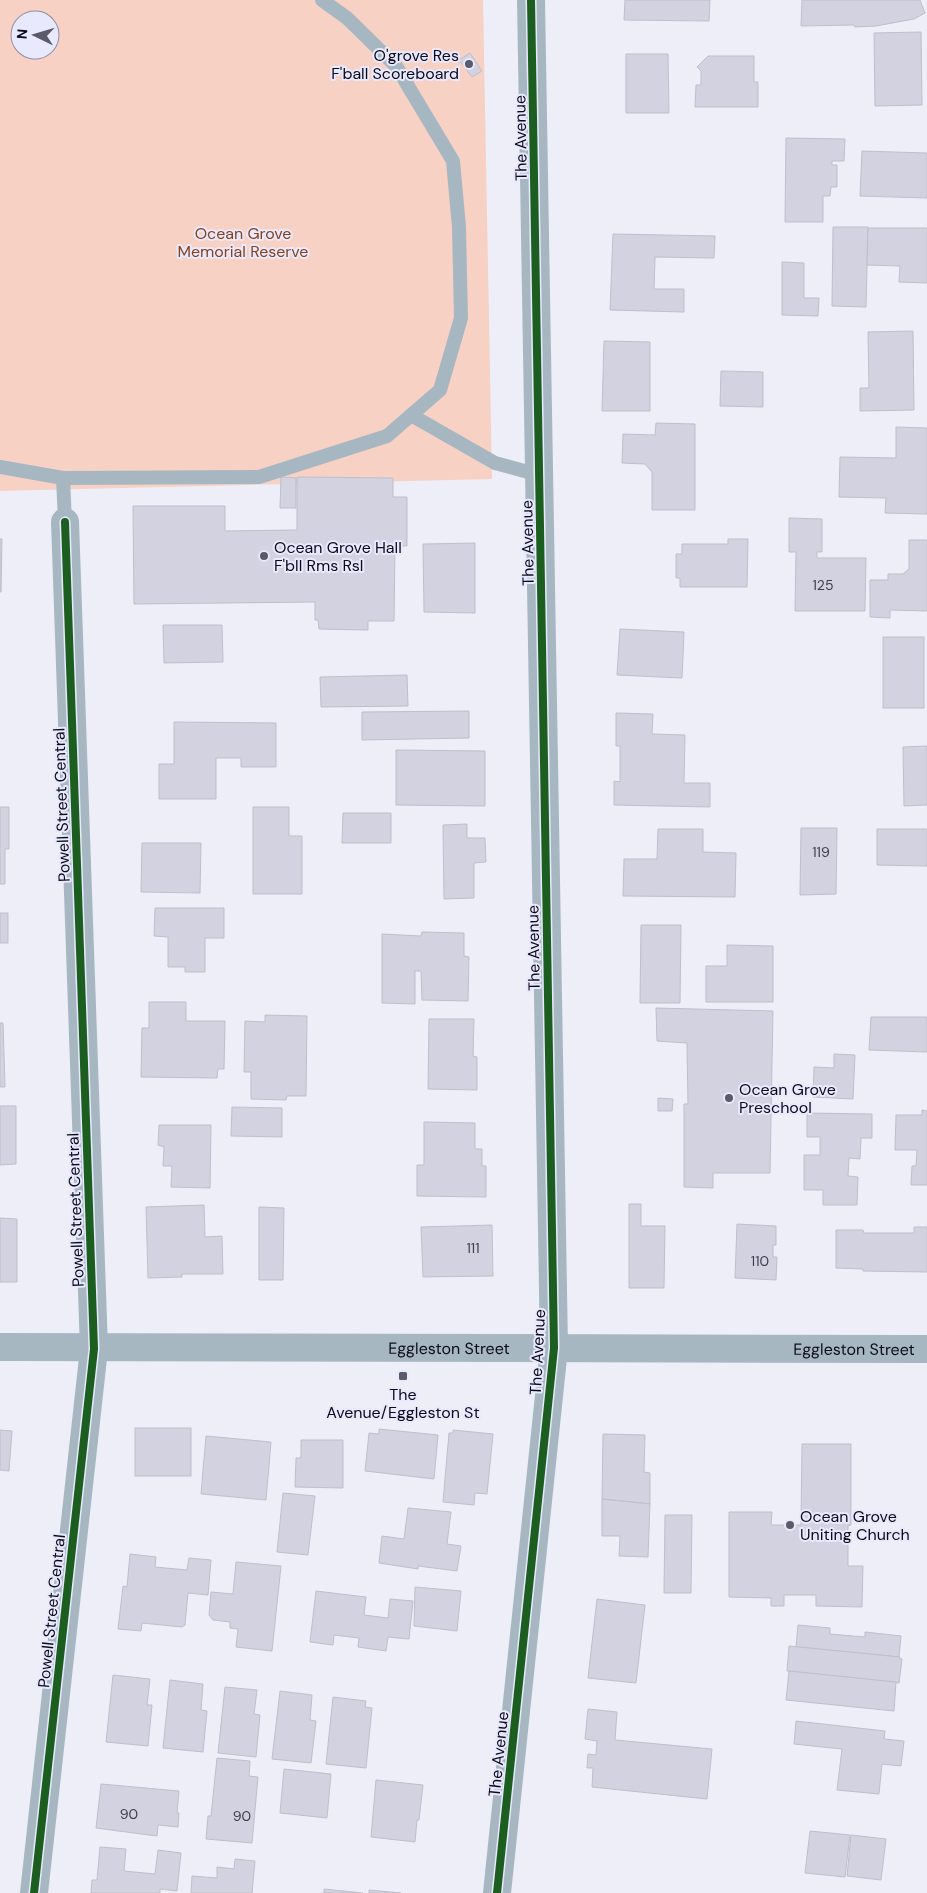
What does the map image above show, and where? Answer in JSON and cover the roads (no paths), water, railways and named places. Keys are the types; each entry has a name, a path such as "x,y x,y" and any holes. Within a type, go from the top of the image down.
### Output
{"street":[{"name":"The Avenue","path":"497,1893 554,1348 531,0"},
{"name":"Powell Street Central","path":"34,1893 94,1349 64,522"},
{"name":"Eggleston Street","path":"0,1347 94,1349 927,1349"}],"lane":[{"path":"0,467 64,478 259,477 387,436 440,390 461,318 459,227 453,161 396,66 347,18 322,0"},
{"path":"411,415 495,463 539,476"},
{"path":"64,478 64,522"}],"place":[{"name":"O'grove Res F'ball Scoreboard","path":"469,64"},
{"name":"Ocean Grove Hall F'bll Rms Rsl","path":"264,556"},
{"name":"Ocean Grove Preschool","path":"729,1098"},
{"name":"The Avenue/Eggleston St","path":"403,1376"},
{"name":"Ocean Grove Uniting Church","path":"790,1525"}],"park label":[{"name":"Ocean Grove Memorial Reserve","path":"243,242"}]}
